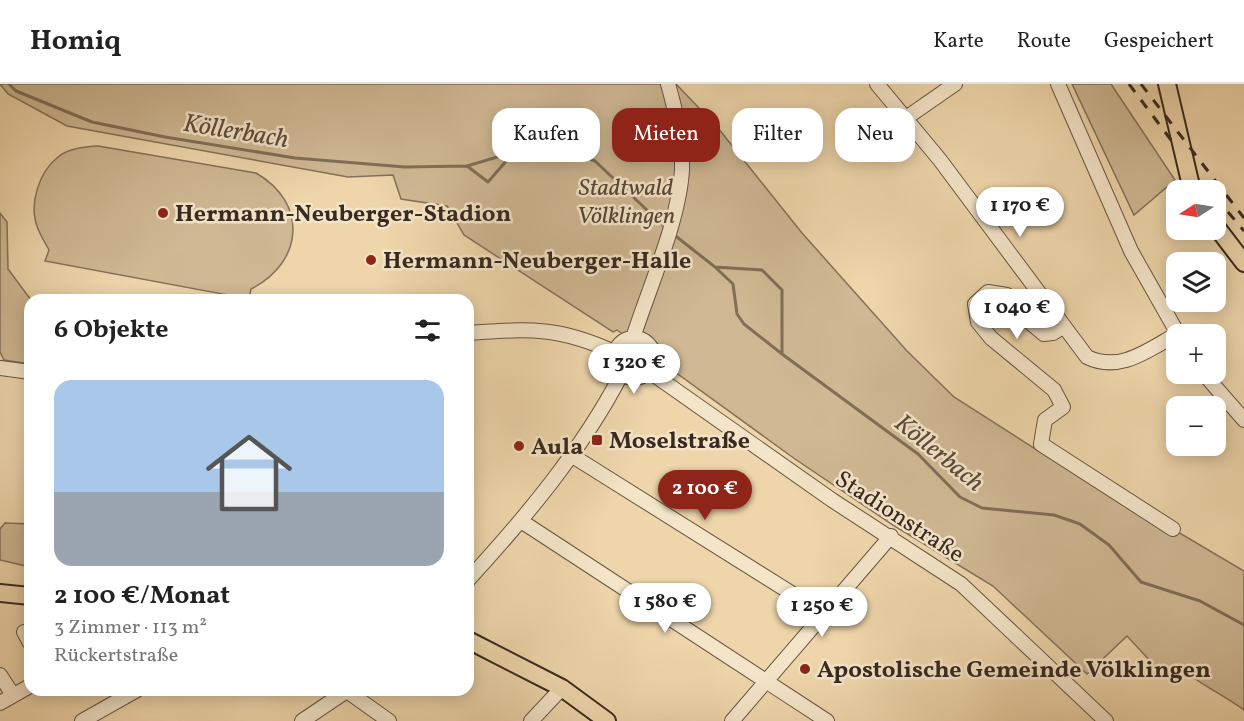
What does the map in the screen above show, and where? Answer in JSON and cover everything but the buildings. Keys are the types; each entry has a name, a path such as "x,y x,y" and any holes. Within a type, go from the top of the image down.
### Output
{"main road":[{"path":"1167,84 1190,180"},
{"path":"1226,239 1244,263"},
{"path":"0,593 24,595"},
{"path":"474,643 562,688 607,721"}],"street":[{"path":"633,338 668,232 682,171 678,126 668,84"},
{"path":"877,84 897,108"},
{"path":"915,112 955,84"},
{"path":"1058,84 1131,251 1172,324"},
{"path":"915,129 993,229 1087,357 1099,363 1117,364 1166,340"},
{"path":"1064,326 1053,333 1044,334 1032,324 1021,308 1007,295 988,292 975,304 978,322 991,338 1054,390 1064,407 1046,420 1041,444 1173,529"},
{"path":"474,333 527,329 551,330 572,335 614,352"},
{"path":"633,338 644,340 652,349 654,360 650,372 642,378 631,379 621,375 613,361 618,345 633,338"},
{"path":"0,368 24,371"},
{"name":"Stadionstraße","path":"650,372 832,500 891,536 961,584 1106,721"},
{"path":"474,573 521,521 571,455 621,375"},
{"path":"1213,384 1244,420"},
{"path":"571,455 823,613"},
{"path":"521,521 826,721"},
{"path":"732,721 891,536"},
{"path":"0,675 13,695"},
{"path":"531,721 562,688"},
{"path":"0,703 24,689"},
{"path":"81,721 125,696"},
{"path":"302,721 335,696"},
{"path":"347,696 389,721"}],"green space":[{"name":"Stadtwald Völklingen","path":"0,84 676,84 699,108 612,108 612,162 720,162 720,130 732,146 732,162 745,162 802,233 907,351 954,397 1159,528 1173,529 1244,571 1244,710 1179,667 1166,678 1127,636 1087,674 993,586 893,525 795,459 617,330 613,332 464,235 447,206 401,199 393,175 348,177 67,126 8,94"},
{"path":"1072,84 1111,84 1175,180 1166,180 1166,188 1134,215"},
{"name":"Hermann-Neuberger-Stadion","path":"98,146 256,173 273,185 285,200 291,216 293,232 290,248 281,264 269,277 251,289 250,294 222,294 45,261 49,250 35,220 37,190 51,163 62,154 77,148"},
{"path":"0,213 7,222 8,269 27,294 24,294 24,363 4,360 0,352"},
{"path":"5,523 24,524 24,566 0,560 0,529"}],"waterway":[{"name":"Köllerbach","path":"9,84 16,91 92,122 165,137 295,158 405,167 467,166 488,182 514,152 563,149 595,161 666,228"},
{"name":"Köllerbach","path":"467,166 492,159"},
{"name":"Köllerbach","path":"673,234 715,267 762,270 782,290 782,354 918,454 960,497 982,508 1054,515 1080,524 1109,545 1141,582 1200,601 1244,625"},
{"name":"Köllerbach","path":"716,268 733,284 737,314 744,324 782,354"}],"railway":[{"path":"1129,84 1174,144"},
{"path":"1141,84 1244,218"},
{"path":"1228,212 1244,231"}],"place":[{"name":"Hermann-Neuberger-Stadion","path":"163,213"},
{"name":"Hermann-Neuberger-Halle","path":"371,260"},
{"name":"Moselstraße","path":"597,440"},
{"name":"Aula","path":"519,446"},
{"name":"Apostolische Gemeinde Völklingen","path":"805,669"}]}
